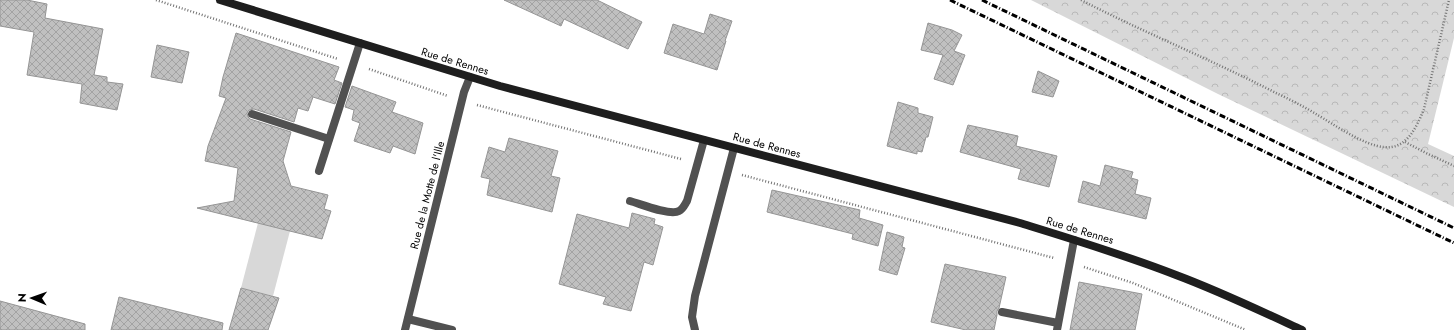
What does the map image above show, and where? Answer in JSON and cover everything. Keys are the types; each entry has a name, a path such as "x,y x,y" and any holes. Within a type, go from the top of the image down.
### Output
{"main road":[{"name":"Rue de Rennes","path":"220,0 470,77 1005,219 1074,240 1177,275 1302,330"}],"street":[{"path":"319,171 360,43"},
{"name":"Rue de la Motte de l'Ille","path":"405,330 464,92 470,77"},
{"path":"252,114 329,139"},
{"path":"630,201 666,211 679,211 687,201 704,140"},
{"path":"695,330 692,317 695,296 734,148"},
{"path":"1002,312 1057,327 1074,240"},
{"path":"408,319 452,330"}],"path":[{"path":"1081,0 1276,93 1314,113 1345,132 1371,144 1384,148 1405,142 1418,123 1424,109 1449,0"},
{"path":"1405,142 1454,166"}],"green space":[{"path":"1031,0 1454,0 1454,38 1428,144 1454,156 1454,207 1218,94"},
{"path":"258,223 290,231 273,296 241,288"}],"building":[{"path":"0,0 27,0 47,4 45,18 103,29 94,75 107,77 107,82 123,84 117,110 80,103 82,84 27,75 34,32 0,26"},
{"path":"504,0 597,0 642,22 628,49 564,19 561,26"},
{"path":"710,14 732,21 717,70 664,53 673,24 704,34"},
{"path":"928,23 952,30 962,35 954,51 965,55 953,85 934,79 943,55 921,50"},
{"path":"236,33 339,67 334,80 342,83 335,104 313,97 308,111 298,108 294,122 254,109 249,110 247,113 250,119 291,132 283,161 291,186 328,195 324,209 331,211 322,239 197,208 234,201 238,168 205,161 208,146 226,98 219,96"},
{"path":"157,45 189,52 182,83 151,77"},
{"path":"1038,71 1059,81 1053,97 1032,92"},
{"path":"352,86 396,102 392,112 423,123 415,154 393,146 390,153 354,141 360,123 352,120 354,110 345,107"},
{"path":"898,102 918,108 918,113 933,117 928,137 926,137 922,152 917,151 917,154 887,146"},
{"path":"968,125 1018,136 1016,146 1057,156 1049,187 1018,179 1021,169 960,152"},
{"path":"509,138 558,151 551,176 560,178 552,212 487,195 490,179 481,177 489,147 505,152"},
{"path":"1105,165 1133,172 1131,178 1138,180 1135,194 1151,198 1146,219 1078,202 1083,181 1100,186"},
{"path":"772,190 860,210 859,218 883,225 878,246 852,239 853,234 767,212"},
{"path":"632,213 655,219 654,224 663,227 653,265 644,262 631,311 603,304 606,297 559,284 577,214 629,228"},
{"path":"887,232 904,237 902,247 905,248 897,275 879,270"},
{"path":"945,264 1006,277 997,311 994,330 966,330 931,322"},
{"path":"1079,282 1142,294 1135,330 1070,330"},
{"path":"241,288 279,298 268,330 229,330"},
{"path":"119,297 223,323 222,330 111,330"},
{"path":"0,301 85,324 85,330 0,330"}],"railway":[{"path":"950,0 1454,243"},
{"path":"982,0 1454,228"}]}
